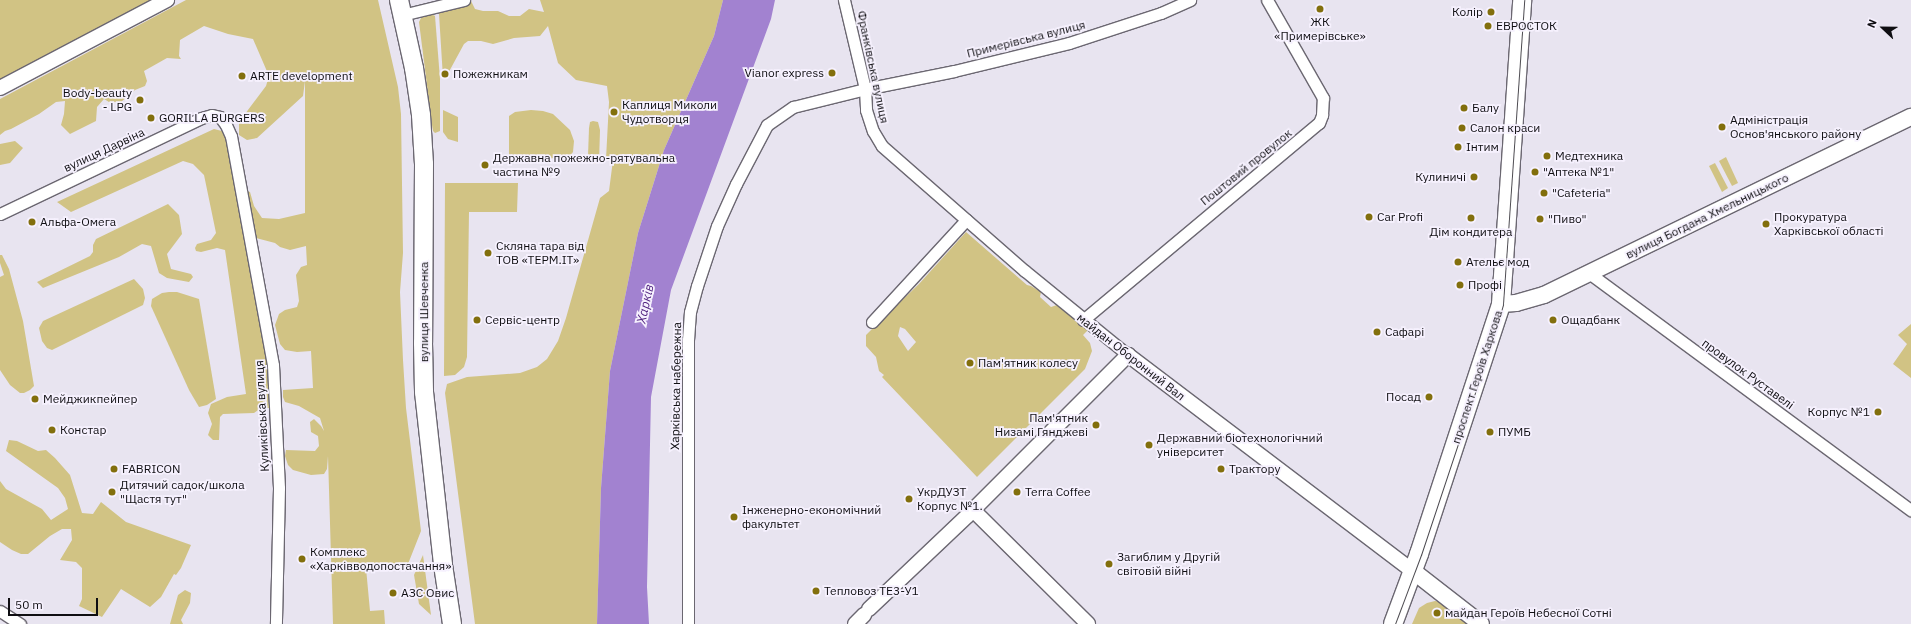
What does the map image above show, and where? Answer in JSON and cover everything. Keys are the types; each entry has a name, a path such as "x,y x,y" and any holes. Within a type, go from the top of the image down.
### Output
{"main road":[{"name":"проспект Героїв Харкова","path":"1393,624 1413,571 1492,336 1500,304 1522,0"},
{"name":"вулиця Шевченка","path":"400,7 414,68 421,115 424,164 424,392 443,565 452,624"},
{"name":"вулиця Богдана Хмельницького","path":"1500,304 1516,303 1544,295 1911,117"},
{"path":"1413,571 1481,624"}],"street":[{"path":"0,88 167,0"},
{"path":"400,7 464,0"},
{"name":"Франківська вулиця","path":"844,0 865,89 866,110 873,130 882,146 966,220"},
{"name":"Примерівська вулиця","path":"865,89 954,71 1069,43 1161,13 1190,0"},
{"name":"Поштовий провулок","path":"1083,320 1319,122 1323,110 1323,98 1267,0"},
{"name":"Харківська набережна","path":"688,624 688,340 690,312 696,286 717,226 736,184 767,125 793,107 865,89"},
{"name":"вулиця Дарвіна","path":"0,214 201,118 212,115 220,117"},
{"name":"Куликівська вулиця","path":"220,117 231,136 273,364 279,488 276,624"},
{"path":"872,322 966,220"},
{"name":"майдан Оборонний Вал","path":"966,220 1083,320 1413,571"},
{"name":"провулок Руставелі","path":"1589,273 1911,510"},
{"path":"862,616 973,510 1128,355"},
{"path":"973,510 1088,624"},
{"path":"0,610 20,624"}],"shaded area":[{"path":"0,0 167,0 0,88"},
{"path":"186,0 378,0 398,87 401,114 403,253 400,292 403,360 406,408 421,531 408,564 366,568 370,611 384,610 385,624 333,624 328,456 327,469 324,474 311,475 293,470 288,465 285,456 286,450 315,451 319,446 318,436 311,432 310,422 314,419 324,431 320,418 299,406 285,402 283,397 283,390 313,388 311,351 297,352 285,350 280,344 275,325 279,314 285,310 297,307 299,301 296,275 301,267 307,265 306,246 290,250 280,247 275,243 256,238 251,230 244,190 250,192 254,206 262,218 279,219 305,213 305,81 303,96 257,138 247,140 239,135 239,122 266,86 269,76 253,39 228,34 204,26 180,40 179,56 181,59 167,58 144,71 147,81 145,86 135,90 121,102 109,102 104,99 97,107 96,121 70,134 61,125 65,101 56,102 39,114 0,135 0,99"},
{"path":"540,0 723,0 714,36 664,150 638,233 610,371 601,488 597,624 475,624 445,393 447,384 467,377 520,373 537,367 547,359 558,341 566,318 600,198 609,191 613,160 606,159 609,102 607,86 576,80 558,63 548,26 540,36 514,38 493,44 481,41 468,41 464,44 445,79 443,78 439,14 440,8 471,1 475,9 483,11 498,11 509,16 520,16 529,9 544,12"},
{"path":"431,14 435,16 440,79 440,131 435,133 432,125 419,22 421,18"},
{"path":"443,110 458,117 458,142 448,139 443,132"},
{"path":"531,110 553,114 570,130 574,141 573,152 568,158 509,159 509,116 515,112"},
{"path":"590,122 598,122 600,130 599,162 595,164 589,161 588,156 589,128"},
{"path":"214,129 226,132 230,144 267,364 269,408 261,408 254,413 223,414 220,417 219,440 213,440 208,435 212,424 208,413 211,404 227,397 246,394 225,250 217,248 201,252 196,251 195,248 197,244 211,240 216,233 204,175 193,164 183,161 71,212 57,202"},
{"path":"15,141 23,148 10,163 0,165 0,144"},
{"path":"1726,157 1738,183 1732,186 1719,161"},
{"path":"1715,163 1728,188 1722,192 1709,166"},
{"path":"445,183 518,183 517,212 469,212 467,357 464,367 455,375 444,376"},
{"path":"168,204 179,215 182,234 167,254 171,269 191,274 193,277 189,282 167,278 159,273 151,246 142,244 119,257 43,288 37,282 90,256 93,252 93,245 96,239"},
{"path":"966,232 1027,285 1041,292 1040,297 1051,307 1057,305 1066,310 1089,329 1083,335 1090,343 1092,351 1085,369 977,477 882,377 884,375 879,371 876,357 866,346 866,335 919,284","holes":["900,327 905,329 916,342 908,351 898,336"]},
{"path":"0,255 2,255 9,269 23,321 34,386 24,393 20,393 10,385 0,370 0,277 4,275 0,263"},
{"path":"134,279 143,289 145,298 143,305 52,350 47,348 42,341 39,328 43,321"},
{"path":"177,292 199,299 216,399 207,405 199,407 189,390 151,306 152,299 162,293"},
{"path":"1911,324 1911,378 1893,364 1907,344 1898,335"},
{"path":"9,440 17,441 38,451 46,450 55,458 70,475 82,513 93,514 101,502 126,522 191,545 181,568 176,575 174,574 161,597 150,607 121,589 102,617 79,606 82,599 82,568 76,562 60,560 72,540 71,529 62,529 50,536 28,554 21,554 0,542 0,481 6,489 42,509 51,520 68,509 65,498 58,488 6,451"},
{"path":"423,555 431,615 419,604 414,575"},
{"path":"185,590 191,593 190,603 181,620 183,624 170,624 178,595"},
{"name":"майдан Героїв Небесної Сотні","path":"1435,601 1442,602 1472,624 1412,624 1419,608 1427,603"}],"water":[{"name":"Харків","path":"723,0 775,0 771,19 671,290 651,397 647,587 649,624 597,624 601,488 610,371 638,233 664,150 714,36"}],"tram line":[{"path":"1395,624 1421,555 1494,336 1503,304 1524,0"}],"place":[{"name":"ЖК «Примерівське»","path":"1320,9"},
{"name":"Колір","path":"1491,12"},
{"name":"ЕВРОСТОК","path":"1488,26"},
{"name":"Vianor express","path":"832,73"},
{"name":"Пожежникам","path":"445,74"},
{"name":"ARTE development","path":"242,76"},
{"name":"Body-beauty - LPG","path":"140,100"},
{"name":"Балу","path":"1464,108"},
{"name":"Каплиця Миколи Чудотворця","path":"614,112"},
{"name":"GORILLA BURGERS","path":"151,118"},
{"name":"Адміністрація Основ'янського району","path":"1722,127"},
{"name":"Салон краси","path":"1462,128"},
{"name":"Інтим","path":"1458,147"},
{"name":"Медтехника","path":"1547,156"},
{"name":"Державна пожежно-рятувальна частина №9","path":"485,165"},
{"name":"\"Аптека №1\"","path":"1535,172"},
{"name":"Кулиничі","path":"1474,177"},
{"name":"\"Cafeteria\"","path":"1544,193"},
{"name":"Car Profi","path":"1369,217"},
{"name":"Дім кондитера","path":"1471,218"},
{"name":"\"Пиво\"","path":"1540,219"},
{"name":"Альфа-Омега","path":"32,222"},
{"name":"Прокуратура Харківської області","path":"1766,224"},
{"name":"Скляна тара від ТОВ «ТЕРМ.ІТ»","path":"488,253"},
{"name":"Ательє мод","path":"1458,262"},
{"name":"Профі","path":"1460,285"},
{"name":"Сервіс-центр","path":"477,320"},
{"name":"Ощадбанк","path":"1553,320"},
{"name":"Сафарі","path":"1377,332"},
{"name":"Пам'ятник колесу","path":"970,363"},
{"name":"Посад","path":"1429,397"},
{"name":"Мейджикпейпер","path":"35,399"},
{"name":"Корпус №1","path":"1878,412"},
{"name":"Пам'ятник Низамі Гянджеві","path":"1096,425"},
{"name":"Констар","path":"52,430"},
{"name":"ПУМБ","path":"1490,432"},
{"name":"Державний біотехнологічний університет","path":"1149,445"},
{"name":"FABRICON","path":"114,469"},
{"name":"Трактору","path":"1221,469"},
{"name":"Дитячий садок/школа \"Щастя тут\"","path":"112,492"},
{"name":"Terra Coffee","path":"1017,492"},
{"name":"УкрДУЗТ Корпус №1.","path":"909,499"},
{"name":"Інженерно-економічний факультет","path":"734,517"},
{"name":"Комплекс «Харківводопостачання»","path":"302,559"},
{"name":"Загиблим у Другій світовій війні","path":"1109,564"},
{"name":"Тепловоз ТЕ3-У1","path":"816,591"},
{"name":"АЗС Овис","path":"393,593"},
{"name":"майдан Героїв Небесної Сотні","path":"1437,613"}]}
